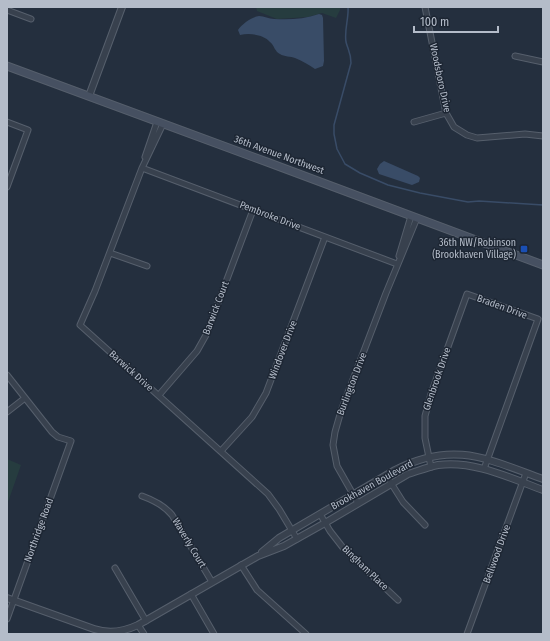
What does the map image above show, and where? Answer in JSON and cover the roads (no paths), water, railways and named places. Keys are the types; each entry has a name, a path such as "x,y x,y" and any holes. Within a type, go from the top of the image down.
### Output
{"main road":[{"name":"36th Avenue Northwest","path":"7,66 543,266"}],"street":[{"path":"89,96 122,7"},
{"name":"Woodsboro Drive","path":"425,7 446,112 454,127 472,137 482,138 525,134 543,136"},
{"path":"7,10 31,19"},
{"path":"515,56 543,62"},
{"path":"414,122 446,112"},
{"path":"7,122 28,130 7,187"},
{"name":"Barwick Drive","path":"160,123 95,292 80,324 268,494 297,539"},
{"name":"Pembroke Drive","path":"142,168 397,264"},
{"name":"Barwick Court","path":"158,395 201,346 253,210"},
{"name":"Burlington Drive","path":"358,503 337,466 333,445 335,432 341,411 414,217"},
{"name":"Windover Drive","path":"221,451 252,417 266,393 325,237"},
{"path":"110,253 147,266"},
{"name":"Braden Drive","path":"467,294 538,319 487,459"},
{"name":"Glenbrook Drive","path":"431,467 424,430 426,409 467,294"},
{"path":"7,375 25,398 7,412"},
{"name":"Northridge Road","path":"7,619 71,441 58,437 52,432 25,398"},
{"name":"Brookhaven Boulevard","path":"258,556 279,538 353,494 409,463 428,457 448,454 472,456 487,459 543,479"},
{"path":"484,469 487,459"},
{"name":"Brookhaven Boulevard","path":"7,598 93,632 114,632 129,629 146,621 241,565 297,539 408,474 431,467 452,464 484,469 543,490"},
{"name":"Bellwood Drive","path":"467,634 526,473"},
{"path":"386,475 403,502 425,525"},
{"name":"Waverly Court","path":"142,496 153,500 172,514 212,582"},
{"name":"Bingham Place","path":"320,514 336,540 353,559 398,600"},
{"path":"241,565 257,590 306,634"},
{"path":"115,568 146,621"},
{"path":"191,594 214,634"},
{"path":"138,625 144,634"}],"water":[{"path":"319,14 322,15 323,18 324,61 323,66 315,69 298,59 283,56 278,53 271,43 264,37 252,34 240,35 238,30 247,21 259,16 272,19 291,19"},
{"path":"384,161 418,176 420,178 419,182 412,185 379,174 377,169"}],"waterway":[{"path":"348,7 346,42 351,63 334,125 337,149 345,164 360,173 388,185 420,193 468,202 479,201 543,205"}],"place":[{"name":"36th NW/Robinson (Brookhaven Village)","path":"524,249"}]}
